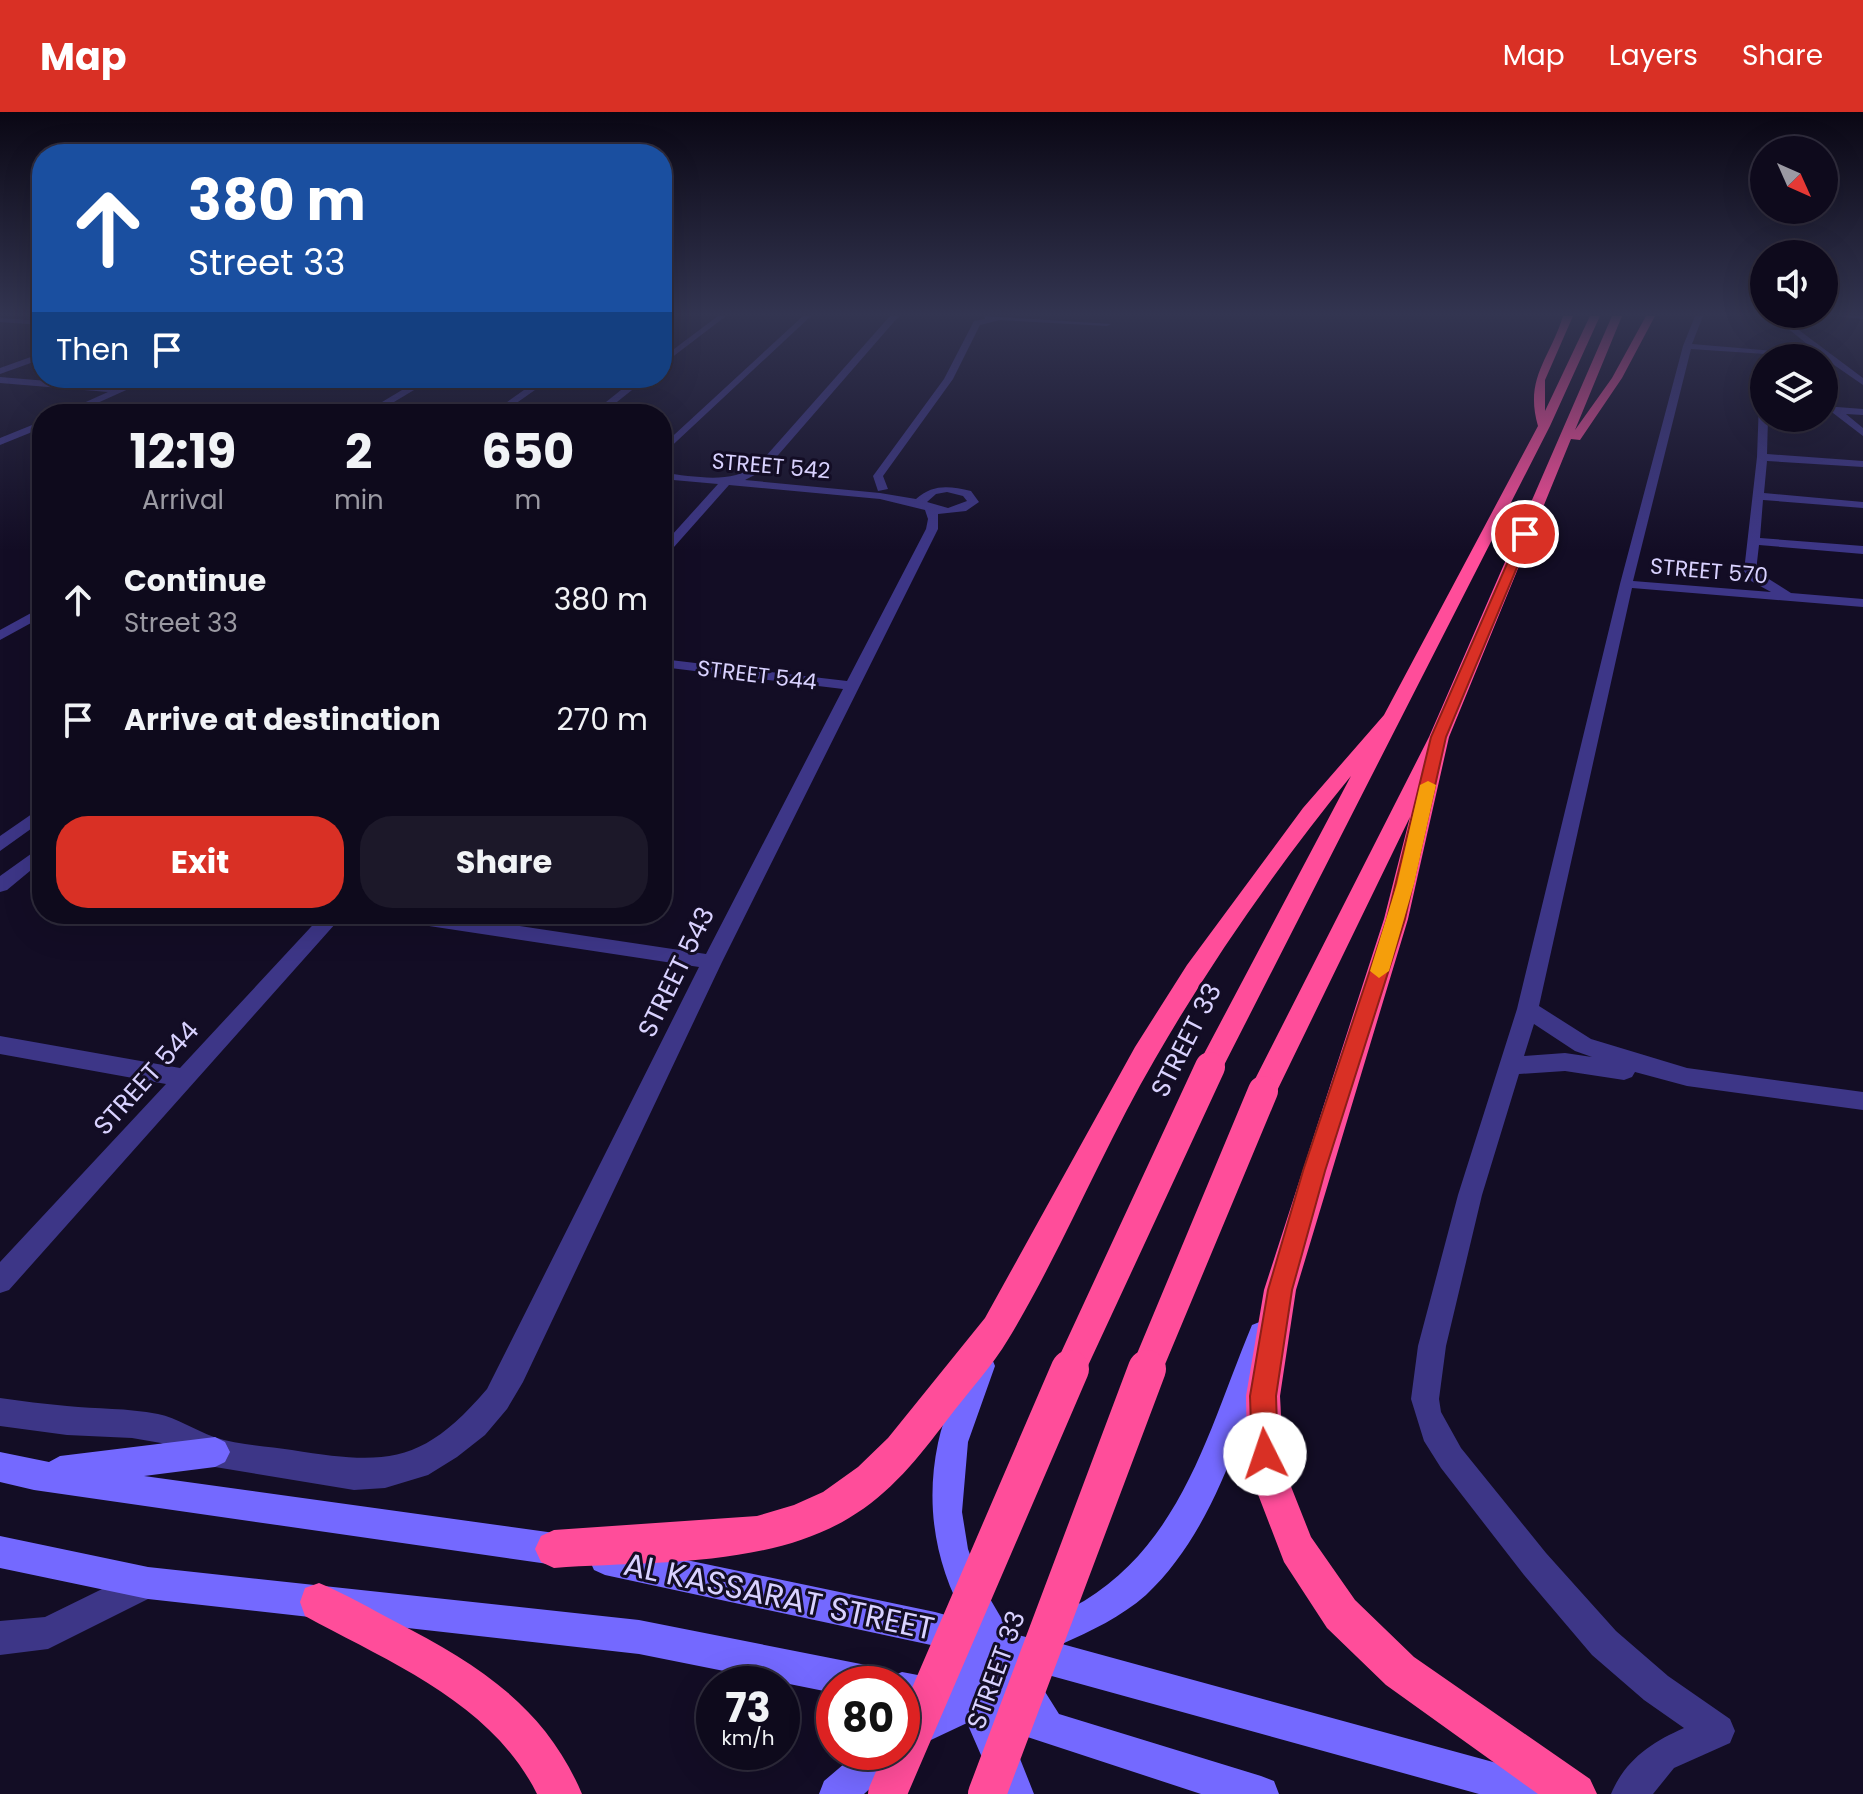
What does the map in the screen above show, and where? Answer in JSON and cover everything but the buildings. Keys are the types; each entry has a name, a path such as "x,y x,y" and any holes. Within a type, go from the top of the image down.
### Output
{"highway":[{"path":"1537,394 1544,426"},
{"name":"STREET 33","path":"887,1794 1080,1344 1210,1067 1558,394"},
{"name":"STREET 33","path":"987,1794 1154,1349 1263,1091 1439,737 1584,394"},
{"path":"1562,448 1578,435 1606,394"},
{"path":"554,1549 757,1535 797,1523 836,1505 871,1480 901,1451 997,1329 1144,1054 1171,1011 1287,844 1388,720"},
{"path":"1439,737 1396,919 1314,1171 1280,1290 1263,1396 1262,1424 1272,1484 1297,1549 1317,1582 1369,1644 1400,1671 1575,1794"},
{"path":"319,1602 469,1687 503,1712 532,1744 560,1794"}],"street":[{"path":"87,404 109,394"},
{"path":"672,443 723,394"},
{"path":"672,542 726,482 749,476 762,467 824,394"},
{"path":"879,492 878,476 937,394"},
{"path":"1629,1794 1662,1756 1718,1731 1656,1688 1604,1643 1479,1495 1430,1423 1425,1399 1434,1335 1467,1207 1528,1009 1626,584 1675,394"},
{"path":"1838,410 1863,412"},
{"path":"1838,412 1863,433"},
{"path":"0,442 32,428"},
{"name":"STREET 570","path":"1763,432 1750,571 1756,578 1788,596"},
{"path":"1762,457 1863,464"},
{"name":"STREET 542","path":"672,477 879,492 926,502"},
{"path":"1758,496 1863,505"},
{"name":"STREET 543","path":"215,1452 354,1475 385,1473 417,1464 447,1447 475,1425 497,1399 513,1372 712,962 932,529 934,519 926,502"},
{"path":"1753,541 1863,550"},
{"name":"STREET 570","path":"1626,584 1863,603"},
{"path":"0,625 32,606"},
{"path":"0,636 32,617"},
{"name":"STREET 544","path":"672,664 853,686"},
{"path":"0,845 32,820"},
{"path":"0,855 32,857"},
{"path":"0,886 32,861"},
{"name":"STREET 544","path":"0,1281 325,924"},
{"path":"462,924 712,962"},
{"path":"1528,1009 1566,1036 1602,1053 1687,1077"},
{"path":"0,1045 184,1078"},
{"path":"1511,1066 1580,1063 1646,1076 1687,1077 1863,1101"},
{"path":"920,1724 966,1686 1003,1649 1070,1626 1104,1608 1135,1584 1161,1557 1201,1495 1280,1290"},
{"path":"997,1329 953,1442 947,1476 947,1512 952,1549 966,1589 1048,1729"},
{"path":"0,1412 162,1429 215,1452"},
{"path":"34,1475 215,1452"},
{"name":"AL KASSARAT STREET","path":"0,1467 34,1475 554,1549 935,1628 1544,1794"},
{"path":"0,1552 148,1583 639,1637 816,1672"},
{"path":"0,1638 48,1633 148,1583"},
{"path":"935,1628 1012,1777 1016,1794"},
{"path":"920,1689 1020,1680 1061,1661"},
{"path":"966,1686 1048,1729 1261,1794"},
{"path":"837,1794 864,1770"}],"slow traffic":[{"path":"1379,971 1396,919 1428,785"}],"route":[{"path":"1265,1454 1263,1396 1280,1290 1314,1171 1396,919 1439,737 1525,534"}]}
